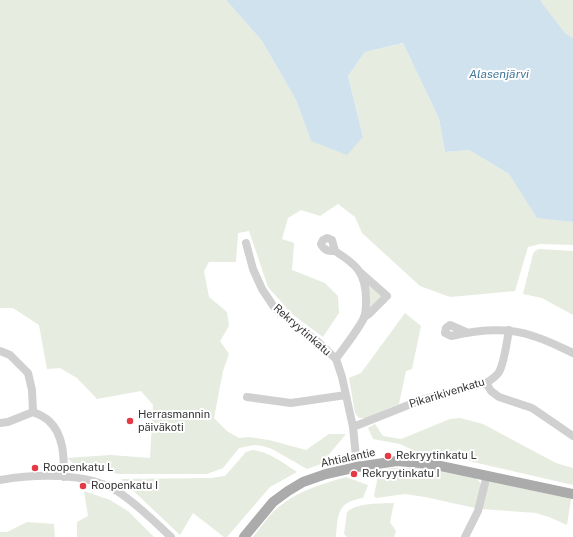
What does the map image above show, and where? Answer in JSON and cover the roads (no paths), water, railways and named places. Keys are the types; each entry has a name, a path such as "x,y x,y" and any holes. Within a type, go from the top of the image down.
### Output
{"main road":[{"name":"Ahtialantie","path":"244,537 273,502 288,490 303,482 326,474 357,467 397,461 431,464 573,494"}],"street":[{"name":"Rekryytinkatu","path":"246,243 252,269 262,289 274,307 290,321 317,340 336,359 342,377 353,427 357,467"},
{"path":"335,251 346,258 387,296 364,317"},
{"path":"336,359 364,317 366,293 365,283 361,272"},
{"path":"466,332 509,330 533,336 573,353"},
{"name":"Pikarikivenkatu","path":"353,427 421,400 486,382 494,378 499,372 509,330"},
{"path":"0,351 10,355 28,373 32,390 33,412"},
{"path":"486,382 491,391 499,397 532,408 573,436"},
{"path":"247,397 291,402 346,395"},
{"path":"0,423 8,422 33,412 49,420 60,434 64,477"},
{"path":"465,537 478,510 487,475"},
{"path":"0,480 35,477 64,477 101,484 116,491 129,500 171,537"}],"water":[{"name":"Alasenjärvi","path":"226,0 541,0 565,33 573,38 573,222 537,218 509,174 469,150 445,152 439,119 403,43 365,52 348,76 363,137 347,155 311,141 296,100 262,41"}],"place":[{"name":"Herrasmannin päiväkoti","path":"130,421"},
{"name":"Rekryytinkatu L","path":"388,456"},
{"name":"Roopenkatu L","path":"35,468"},
{"name":"Rekryytinkatu I","path":"354,474"},
{"name":"Roopenkatu I","path":"83,486"}]}
